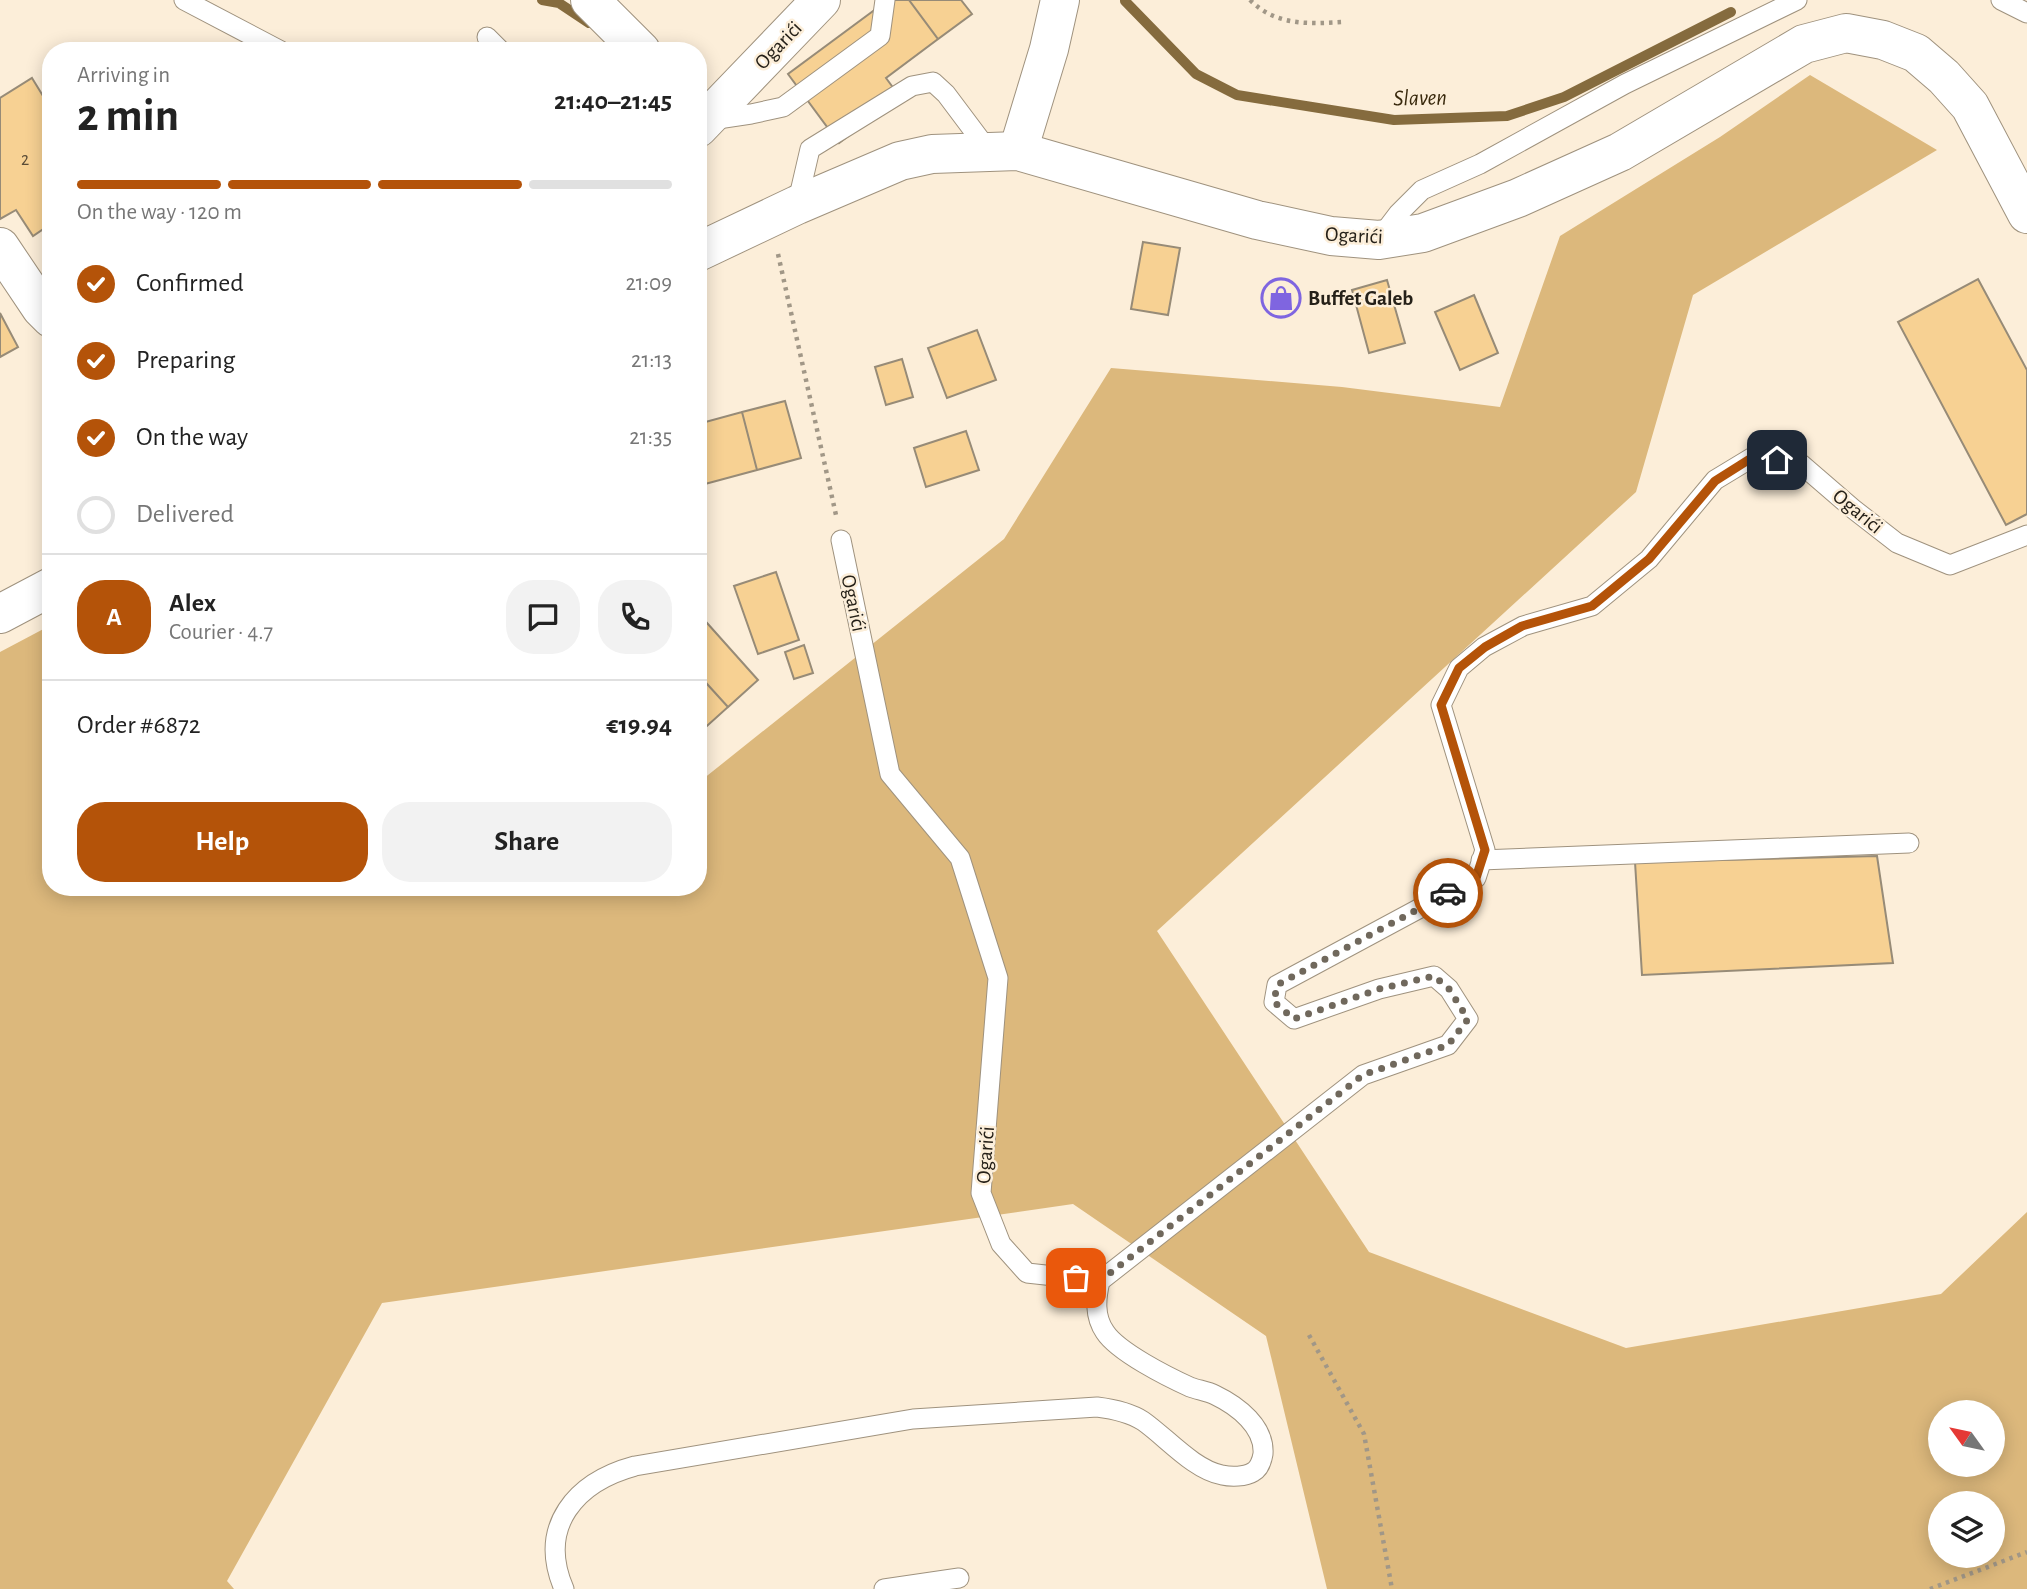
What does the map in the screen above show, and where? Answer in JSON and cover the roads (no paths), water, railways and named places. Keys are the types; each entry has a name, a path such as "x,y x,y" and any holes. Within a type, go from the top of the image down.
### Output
{"street":[{"path":"590,0 632,42"},
{"name":"Ogarići","path":"707,114 821,0"},
{"path":"1003,150 1049,49 1060,0"},
{"name":"Ogarići","path":"707,248 784,211 900,162 932,154 1003,150 1257,220 1331,236 1379,240 1423,233 1531,192 1620,152 1804,44 1846,33 1883,40 1916,53 1944,77 1970,106 2027,214"},
{"path":"0,247 42,309"},
{"path":"0,614 42,592"}],"lane":[{"path":"184,0 264,42"},
{"path":"707,119 783,107 880,36 885,0"},
{"path":"2001,0 2027,13"},
{"path":"1379,240 1398,214 1422,190 1480,163 1625,84 1791,1"},
{"path":"784,211 810,149 912,86 933,82 1003,150"},
{"name":"Ogarići","path":"1481,860 1485,850 1441,705 1459,668 1485,647 1522,626 1592,606 1649,559 1715,481 1753,457 1801,464 1897,543 1950,565 2027,535"},
{"name":"Ogarići","path":"841,540 890,774 960,858 998,978 981,1193 1001,1244 1027,1273 1100,1281"},
{"path":"564,1589 557,1561 556,1540 566,1511 575,1499 585,1488 606,1475 661,1461 913,1419 1097,1407 1119,1410 1141,1420 1202,1467 1218,1475 1232,1477 1254,1472 1262,1462 1263,1447 1257,1427 1232,1405 1214,1394 1168,1377 1117,1345 1104,1332 1097,1313 1096,1298 1100,1281 1363,1075 1448,1045 1468,1019 1449,989 1434,976 1379,989 1294,1019 1274,1002 1277,985 1476,878 1481,860 1909,843"},
{"path":"884,1589 959,1578"}],"waterway":[{"name":"Slaven","path":"542,0 559,3 589,23"},
{"name":"Slaven","path":"1125,1 1196,74 1237,95 1394,120 1507,116 1564,97 1731,12"}],"place":[{"name":"Buffet Galeb","path":"1281,298"}]}
